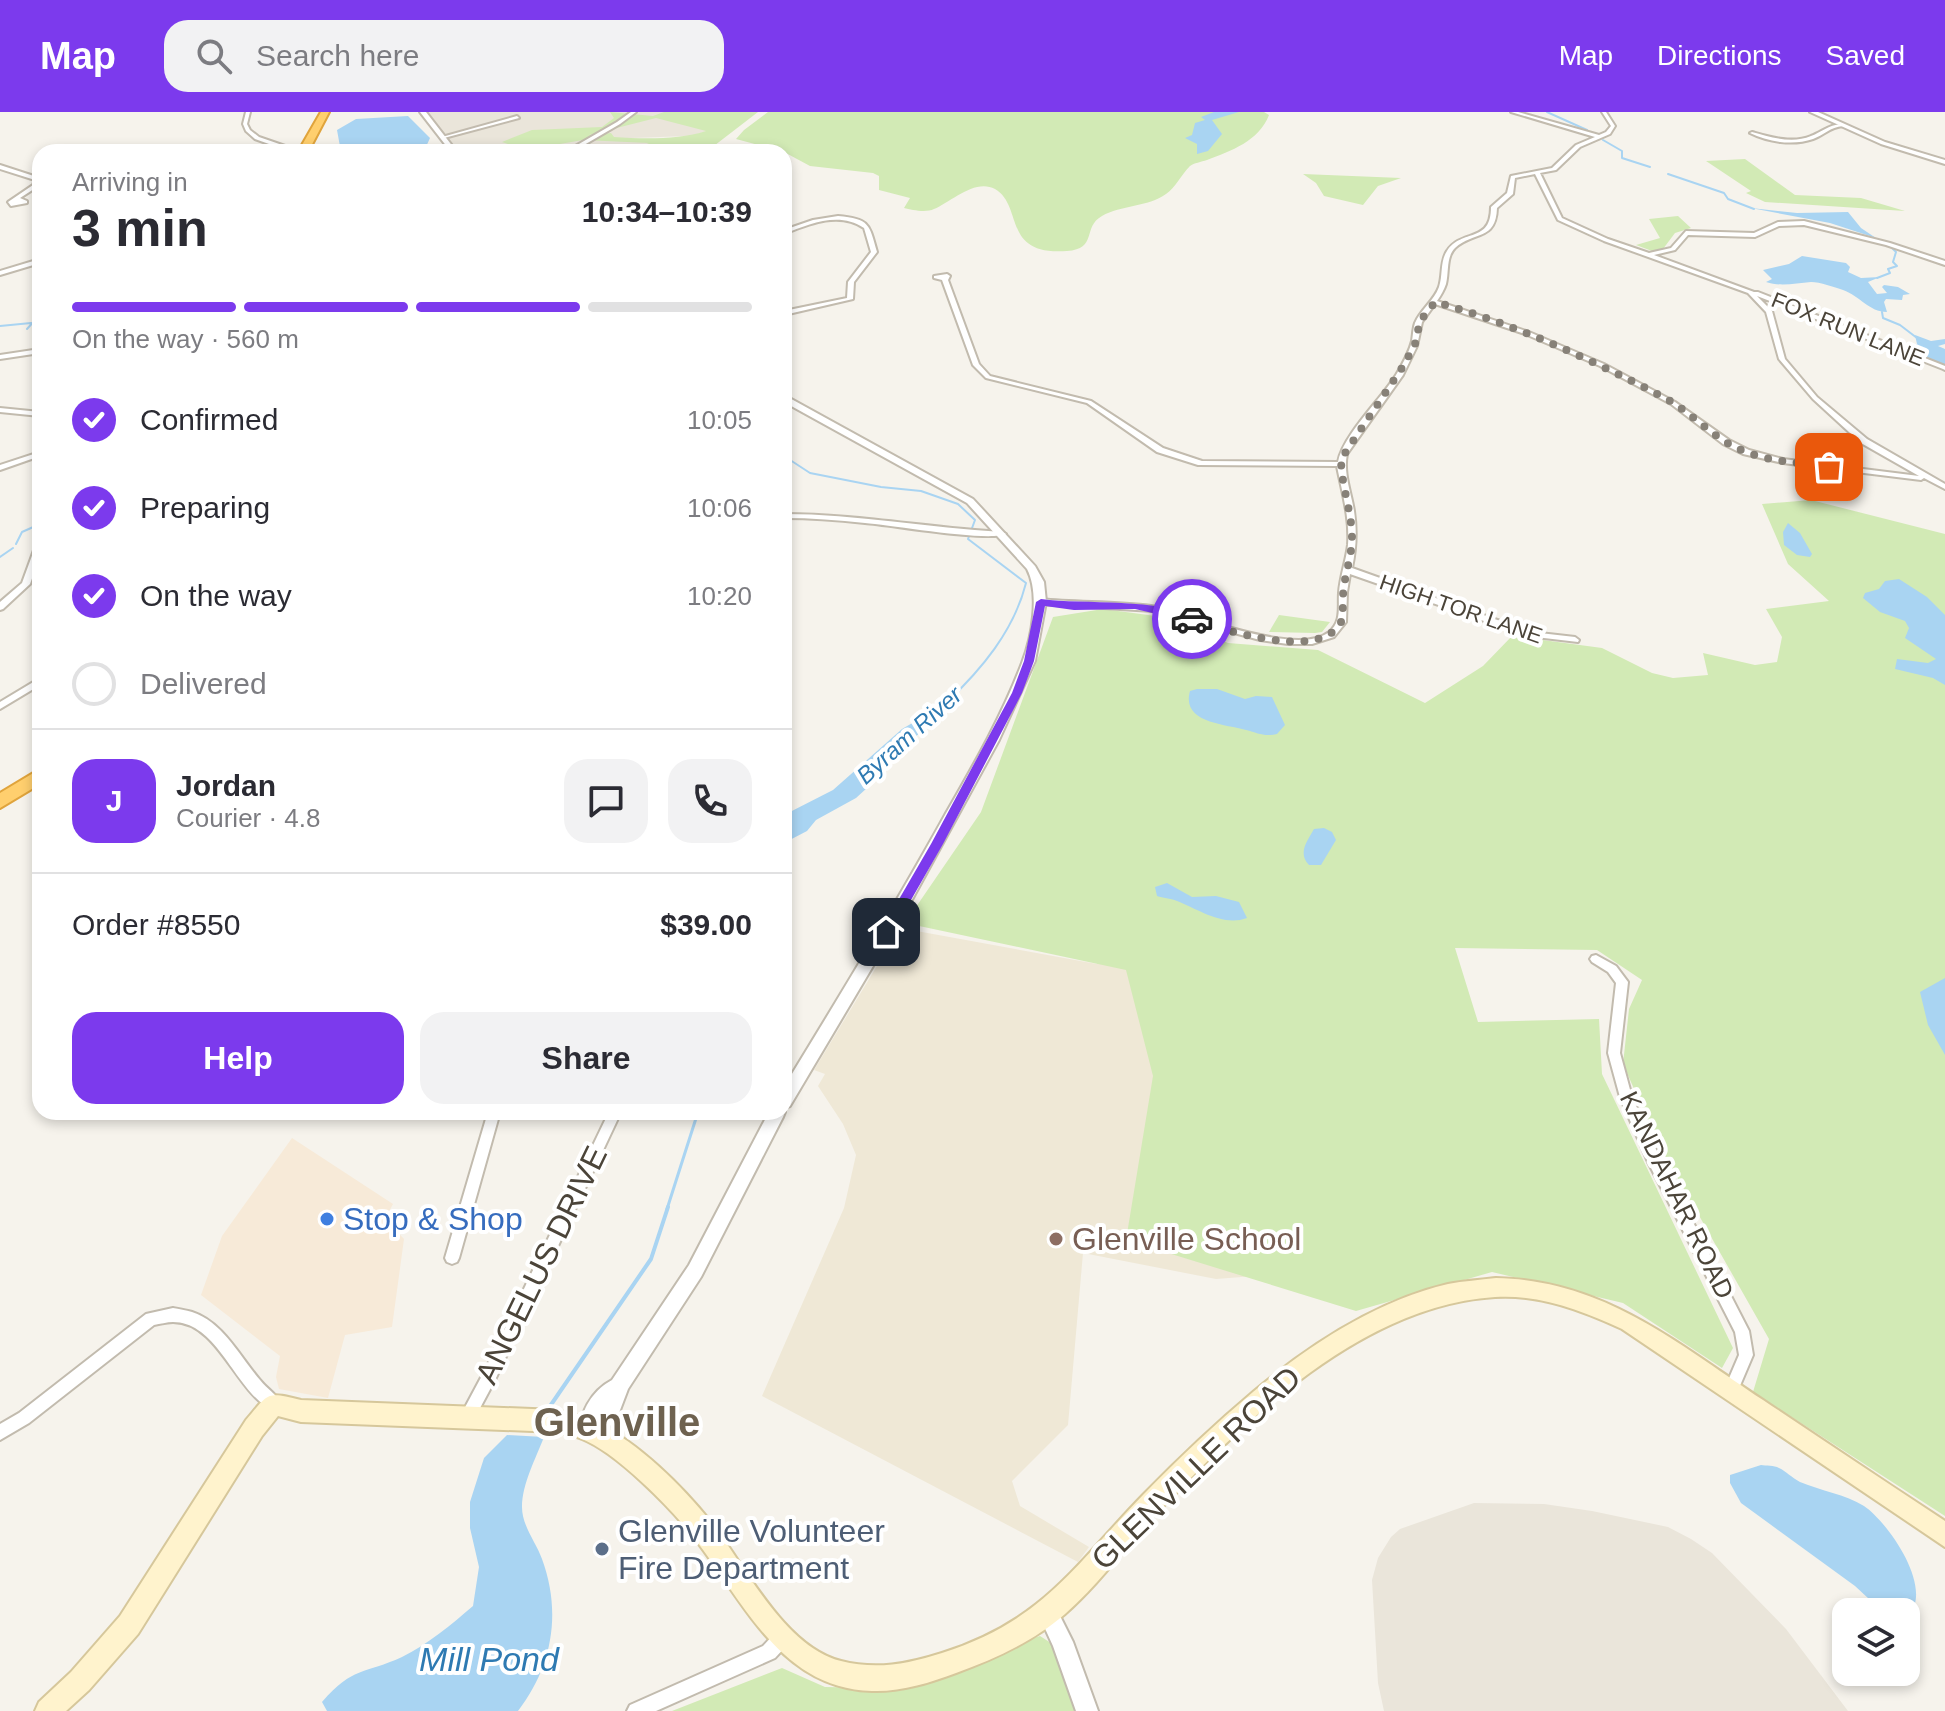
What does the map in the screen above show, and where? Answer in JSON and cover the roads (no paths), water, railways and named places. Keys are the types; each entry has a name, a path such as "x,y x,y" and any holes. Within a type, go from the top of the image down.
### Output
{"highway":[{"path":"317,144 332,112"},
{"path":"303,144 320,114"},
{"path":"0,787 32,766"},
{"path":"0,802 32,780"}],"main road":[{"name":"GLENVILLE ROAD","path":"591,1431 642,1470 699,1525 782,1638 816,1665 862,1678 889,1678 923,1671 964,1658 1021,1632 1095,1567 1150,1504 1278,1384 1309,1360 1346,1338 1436,1298 1457,1292 1506,1288 1534,1290 1583,1302 1642,1330 1945,1535"},
{"path":"48,1711 80,1681 129,1625 254,1428 274,1404 301,1411 557,1421 591,1431"}],"street":[{"path":"248,112 245,124 249,133 255,138 278,144"},
{"path":"423,112 449,144"},
{"path":"580,144 593,135 620,125 634,112"},
{"path":"1513,112 1601,137"},
{"path":"1040,606 1145,608 1172,613 1242,635 1291,641 1314,640 1330,634 1343,621 1343,589 1352,537 1341,464 1345,449 1404,365 1415,344 1420,321 1435,302 1444,283 1446,259 1451,249 1494,223 1494,207 1510,194 1513,177 1554,169 1578,146 1608,133 1613,126 1604,112"},
{"path":"1813,112 1883,143 1945,162"},
{"path":"444,137 517,117"},
{"path":"1752,133 1776,140 1806,139 1817,135 1825,127 1841,125"},
{"path":"0,167 32,177"},
{"name":"FOX RUN LANE","path":"1537,173 1560,219 1606,240 1792,305 1945,368"},
{"path":"17,199 32,188"},
{"path":"792,230 823,220 863,223 874,252 851,282 850,299 792,311"},
{"path":"1650,254 1673,249 1687,233 1755,235 1778,224 1804,223 1888,244 1945,263"},
{"path":"0,273 32,263"},
{"path":"945,279 976,365 988,377 1089,402 1160,450 1201,463 1341,464"},
{"path":"1750,292 1769,311 1777,349 1799,381 1855,434 1945,487"},
{"path":"1435,302 1527,333 1591,360 1667,399 1726,442 1746,452 1783,461 1926,478"},
{"path":"0,357 32,352"},
{"path":"792,402 970,501 1002,534 1039,582 1040,606 1029,661 993,740 903,903 792,1088"},
{"path":"0,410 32,413"},
{"path":"0,468 32,457"},
{"path":"792,516 839,516 1002,534"},
{"path":"0,607 26,584 32,567"},
{"name":"HIGH TOR LANE","path":"1348,570 1530,634 1575,640"},
{"path":"0,706 32,686"},
{"name":"KANDAHAR ROAD","path":"1596,959 1612,969 1622,982 1614,1053 1626,1097 1653,1158 1742,1331 1746,1355 1731,1390"},
{"path":"452,1258 492,1120"},
{"name":"ANGELUS DRIVE","path":"466,1419 611,1120"},
{"path":"591,1431 603,1422 618,1395 619,1386 695,1271 773,1120"},
{"path":"0,1432 24,1418 144,1325 171,1314 182,1314 197,1321 218,1340 260,1392 274,1404"},
{"path":"1047,1611 1087,1711"},
{"path":"636,1711 769,1652 782,1638"}],"water":[{"path":"1214,112 1239,112 1212,120 1222,134 1208,151 1197,154 1197,144 1185,138 1192,135 1195,123 1205,120 1201,117"},
{"path":"408,116 430,138 427,144 340,144 337,130 356,119"},
{"path":"1751,208 1797,213 1848,212 1861,228 1876,238 1830,223"},
{"path":"1802,256 1846,263 1850,267 1848,272 1861,278 1880,277 1868,282 1877,294 1887,293 1882,287 1884,285 1898,287 1910,294 1903,295 1902,300 1886,299 1887,312 1823,284 1766,282 1772,279 1763,270 1789,264"},
{"path":"1915,335 1931,341 1945,339 1945,344 1938,346 1945,349 1945,365 1902,348 1917,344"},
{"path":"1788,523 1800,533 1812,554 1810,557 1797,555 1784,545 1783,532"},
{"path":"1899,579 1927,597 1945,615 1945,685 1933,678 1895,669 1897,659 1928,663 1936,659 1905,638 1909,628 1905,621 1880,612 1863,598 1865,593 1879,589 1885,581"},
{"path":"1217,689 1245,699 1272,697 1285,725 1277,734 1265,735 1206,720 1192,710 1189,702 1190,691"},
{"path":"952,700 956,703 897,752 879,777 856,798 816,820 807,831 792,839 792,811 833,790 902,729"},
{"path":"1324,828 1332,832 1336,840 1321,865 1309,865 1304,856 1305,847 1314,829"},
{"path":"1167,883 1192,897 1216,896 1239,902 1247,918 1220,919 1157,896 1155,887"},
{"path":"1945,978 1945,1055 1928,1025 1920,992"},
{"name":"Mill Pond","path":"507,1435 544,1437 527,1480 522,1507 524,1521 548,1579 552,1619 546,1658 530,1694 518,1711 327,1711 322,1702 342,1682 411,1652 473,1606 479,1567 470,1528 470,1502 484,1458"},
{"path":"1761,1465 1777,1467 1800,1482 1864,1506 1885,1527 1906,1559 1913,1576 1915,1598 1868,1598 1741,1503 1730,1483 1730,1475"}],"waterway":[{"path":"1547,112 1587,130 1583,131"},
{"path":"1580,132 1593,137"},
{"path":"1603,140 1622,151 1622,158 1650,167"},
{"path":"1668,174 1724,193 1728,199 1754,209"},
{"path":"1877,278 1890,273 1888,269 1897,266 1893,262 1896,252 1890,246"},
{"path":"1882,312 1883,318 1900,325 1917,338"},
{"path":"0,326 31,323"},
{"path":"27,329 32,323"},
{"name":"Byram River","path":"792,461 810,473 881,487 921,491 958,504 975,520 968,539 1026,583 1021,601 995,649 946,703"},
{"path":"16,544 22,532 32,528"},
{"path":"0,557 13,548"},
{"name":"Byram River","path":"667,1209 695,1120"},
{"name":"Byram River","path":"546,1412 651,1259 668,1207"}],"place":[{"name":"Stop & Shop","path":"327,1219"},
{"name":"Glenville School","path":"1056,1239"},
{"name":"Glenville Volunteer Fire Department","path":"602,1549"}],"district":[{"name":"Glenville","path":"617,1422"}]}
